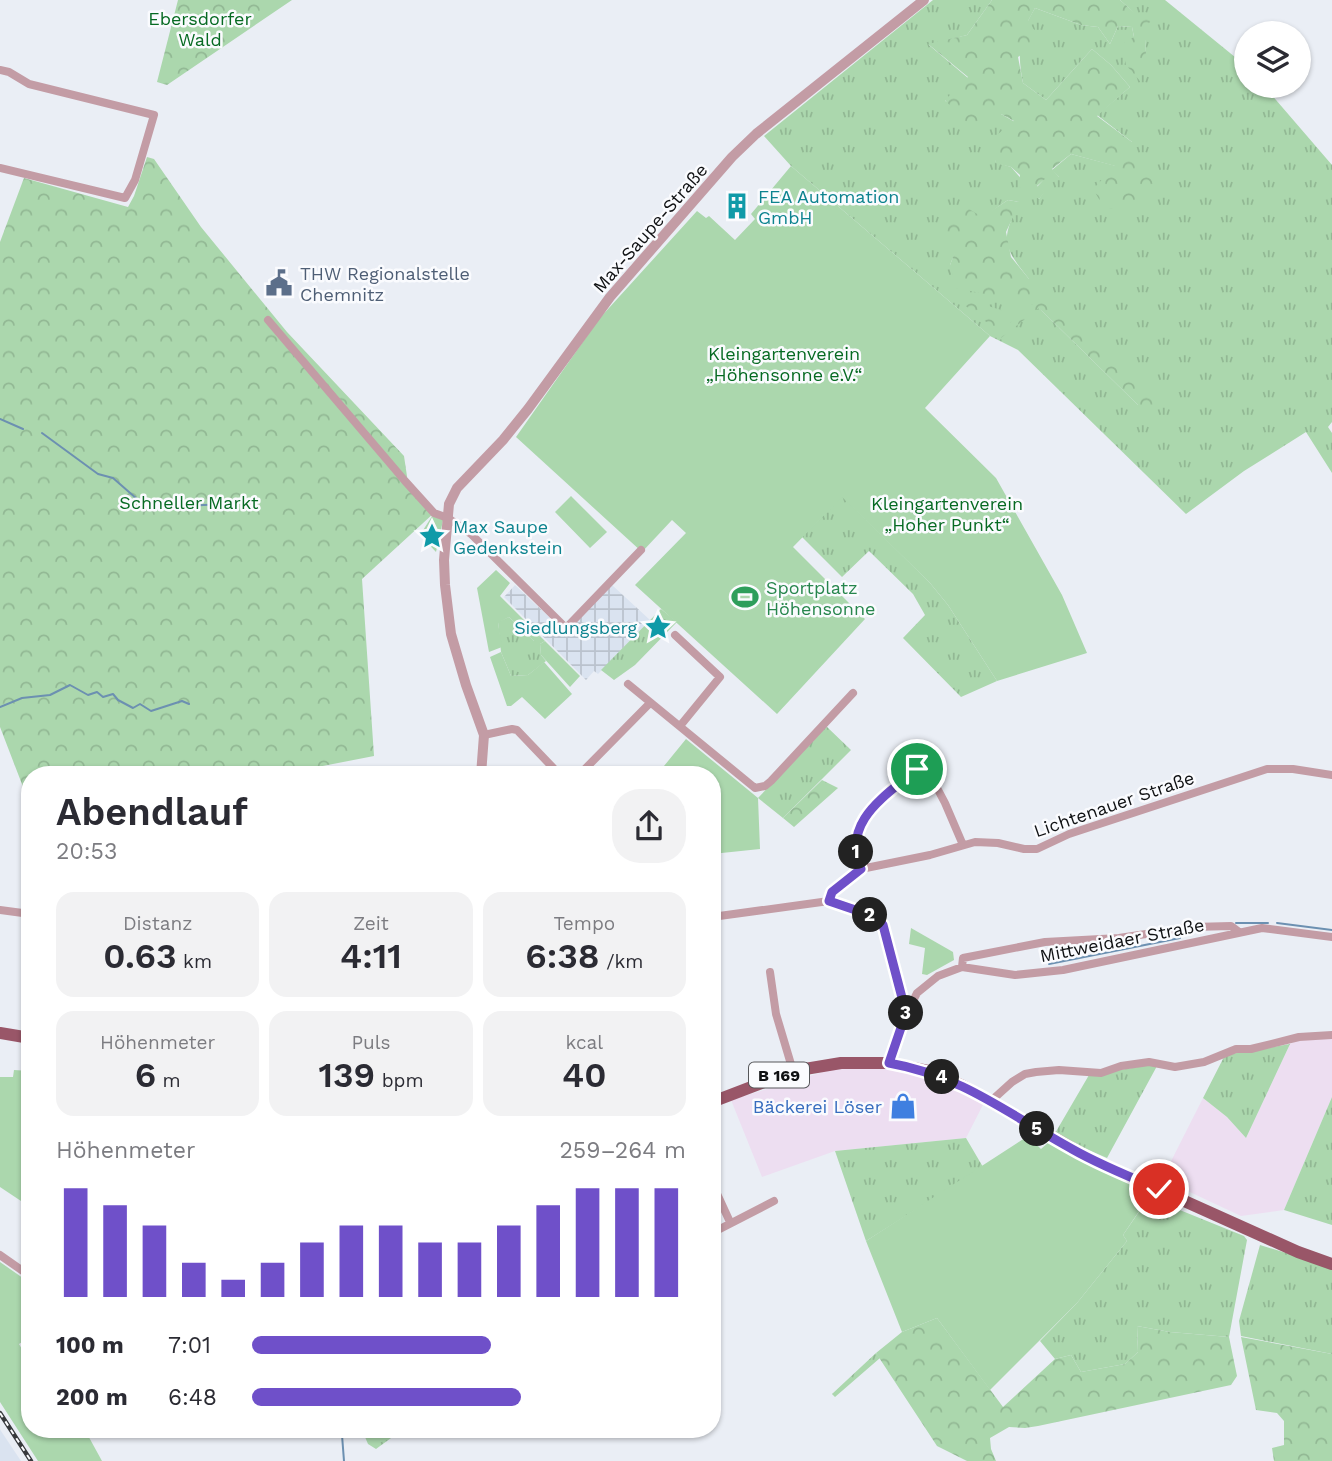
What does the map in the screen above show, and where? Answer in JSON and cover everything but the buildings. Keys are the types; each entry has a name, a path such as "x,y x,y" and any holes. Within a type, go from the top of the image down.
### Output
{"main road":[{"path":"0,1033 21,1036"},
{"name":"B 169","path":"721,1099 793,1071 841,1063 889,1063 928,1071 961,1085 1093,1160 1287,1248 1332,1264"}],"street":[{"name":"Max-Saupe-Straße","path":"482,766 484,735 451,634 444,560 449,504 457,488 503,440 610,297 732,157 766,125 924,0"},
{"path":"0,70 9,72 29,84 154,115 135,180 125,198 0,168"},
{"path":"268,320 435,513 448,518 471,534 566,628 641,550"},
{"path":"675,635 720,677 680,726"},
{"path":"628,684 755,788 765,786 853,693"},
{"path":"588,766 650,703"},
{"path":"484,735 517,730 551,766"},
{"path":"861,869 857,858 857,839 865,816 917,769 927,769 963,845"},
{"name":"Lichtenauer Straße","path":"829,901 832,892 861,869 930,855 963,845 998,843 1037,849 1069,834 1267,769 1293,769 1332,775"},
{"path":"721,916 829,901 876,917 883,925 906,1013"},
{"path":"0,910 21,914"},
{"path":"889,1063 906,1013 917,993 932,980 962,967 963,958 1045,942 1119,938 1193,928 1231,926 1239,932"},
{"name":"Mittweidaer Straße","path":"962,967 1015,975 1063,970 1262,928 1332,937"},
{"path":"770,972 776,1014 793,1071"},
{"path":"990,1101 1025,1074 1059,1070 1101,1073 1121,1066 1149,1062 1175,1067 1204,1062 1236,1049 1251,1049 1299,1037 1332,1035"},
{"path":"721,1228 774,1200"},
{"path":"721,1202 730,1222"},
{"path":"0,1255 21,1270"}],"shaded area":[{"path":"515,585 566,633 612,585 650,620 598,674 594,671 586,680 504,597"},
{"path":"1332,1037 1332,1097 1284,1210 1241,1216 1162,1179 1203,1098 1227,1117 1246,1138 1290,1044 1301,1039"},
{"path":"869,1058 988,1095 966,1138 835,1151 762,1177 731,1100"},
{"path":"0,1429 1,1431 21,1461 0,1461"}],"green space":[{"name":"Ebersdorfer Wald","path":"178,0 292,0 167,85 157,82"},
{"path":"933,0 992,0 967,35 929,45 968,78 945,101 1001,114 1015,122 995,162 1011,167 1039,199 1044,192 1037,187 1046,177 1059,177 1052,170 1071,154 1116,166 1105,209 1132,142 1097,115 1130,87 1111,65 1092,49 1046,100 1023,83 1020,53 1023,36 1035,8 1081,25 1098,27 1110,44 1118,26 1132,27 1134,37 1146,54 1141,23 1120,0 1165,0 1234,56 1234,98 1274,98 1332,165 1332,422 1328,427 1332,433 1332,473 1306,432 1244,471 1186,514 1018,350 990,336 791,166 764,136","holes":["1008,200 1019,202 1009,226 1007,242 1009,250 1029,279 950,265 973,228","1039,308 1154,405 1138,405"]},
{"path":"992,0 1120,0 1136,14 1154,15 1145,30 1146,54 1140,81 1126,65 1122,44 1134,37 1132,27 1118,26 1110,44 1098,27 1081,25 1035,8 1028,21 1042,41 1018,57 1023,83 1046,100 1092,49 1111,65 1130,87 1097,116 1132,142 1155,187 1155,206 1105,209 1093,189 1115,166 1071,154 1052,169 1059,177 1055,180 1046,178 1037,186 1045,192 1039,199 1019,187 1020,175 1011,167 995,163 998,134 1014,121 1001,114 975,127 963,120 945,100 968,77 928,44 967,35"},
{"name":"Schneller Markt","path":"147,157 154,159 201,227 287,332 404,456 408,483 434,513 362,579 374,756 323,766 21,766 21,782 0,727 0,242 24,178 128,207"},
{"name":"Kleingartenverein „Höhensonne e.V.“","path":"791,166 990,336 925,408 996,478 1062,595 1087,653 997,681 948,605 930,583 842,497 793,547 865,619 777,714 635,585 686,533 672,520 642,552 516,437 599,319 697,211 706,218 709,216 735,240 755,219 751,214"},
{"path":"1008,200 1020,202 1006,232 1011,257 1029,279 1034,296 1018,301 956,288 950,265 956,249 946,239 942,223 969,209 982,217"},
{"path":"1041,297 1060,302 1158,400 1154,405 1138,405 1039,308 1001,338 997,334"},
{"path":"962,298 1011,313 994,328 958,300"},
{"path":"571,496 607,532 590,548 555,512"},
{"path":"842,496 930,583 948,605 997,681 961,697 903,638 925,615 913,594 869,551 842,577 802,537"},
{"path":"434,513 444,516 436,552 420,535"},
{"path":"496,570 510,583 500,596 540,636 535,642 509,617 498,623 502,647 489,652 477,588"},
{"path":"661,609 677,622 635,665 614,680 601,670"},
{"path":"509,617 534,641 540,636 545,641 540,644 541,655 546,661 528,675 511,676 501,652 498,622"},
{"path":"545,641 580,676 570,687 541,655 540,644"},
{"path":"501,652 511,676 528,675 544,662 572,694 545,719 522,697 507,706 490,657"},
{"path":"826,726 851,750 783,818 758,798"},
{"path":"686,739 719,766 664,766"},
{"path":"721,768 758,798 760,849 721,853"},
{"path":"822,780 838,788 794,827 783,818"},
{"path":"911,928 953,952 954,960 927,975 922,974 925,948 909,944"},
{"path":"1290,1044 1246,1138 1227,1117 1203,1098 1225,1055"},
{"path":"1157,1066 1107,1158 1054,1135 1089,1075"},
{"path":"14,1070 21,1070 21,1201 0,1187 0,1077 13,1077"},
{"path":"1332,1097 1332,1225 1284,1210"},
{"path":"1028,1136 1041,1149 1050,1141 1093,1167 1148,1191 1150,1195 1123,1235 1127,1241 1077,1303 990,1390 937,1318 902,1332 866,1241"},
{"path":"966,1138 983,1167 866,1241 835,1151"},
{"path":"1160,1202 1244,1236 1247,1240 1229,1337 1137,1326 1138,1352 1125,1364 1081,1372 1071,1355 1055,1359 1040,1341 1077,1303 1127,1241 1123,1235 1145,1203"},
{"path":"1260,1245 1332,1267 1332,1354 1241,1336 1239,1321"},
{"path":"0,1262 21,1277 21,1435 0,1402"},
{"path":"937,1318 1003,1407 1055,1359 1071,1355 1081,1372 1125,1364 1138,1352 1137,1326 1229,1337 1237,1376 1231,1385 1038,1426 1009,1427 990,1438 996,1461 967,1461 937,1446 876,1353 902,1332"},
{"path":"1241,1337 1332,1354 1332,1461 1274,1461 1272,1448 1284,1445 1284,1421 1277,1413 1256,1410"},
{"path":"876,1353 880,1358 835,1397 832,1394"},
{"path":"23,1438 89,1438 102,1461 38,1461"},
{"path":"365,1438 391,1438 376,1449 368,1444"}],"waterway":[{"path":"0,419 23,429"},
{"path":"42,433 98,474 113,478 137,499 158,507 227,504"},
{"path":"0,707 22,698 50,695 70,685 88,695 97,692 103,697 113,694 133,708 140,704 151,711 182,701 189,704"},
{"path":"1236,923 1268,923"},
{"path":"1277,923 1332,930"},
{"path":"1049,964 1180,938"},
{"path":"342,1438 344,1461"}],"railway":[{"path":"0,1413 31,1461"}],"place":[{"name":"FEA Automation GmbH","path":"737,206"},
{"name":"THW Regionalstelle Chemnitz","path":"279,283"},
{"name":"Max Saupe Gedenkstein","path":"432,536"},
{"name":"Sportplatz Höhensonne","path":"745,597"},
{"name":"Siedlungsberg","path":"658,627"},
{"name":"Bäckerei Löser","path":"903,1106"}],"route":[{"path":"917,769 865,816 857,839 857,858 861,869 832,892 829,901 876,917 883,925 906,1013 889,1063 928,1071 961,1085 1071,1149 1159,1189"}],"park label":[{"name":"Kleingartenverein „Hoher Punkt“","path":"947,513"}]}
